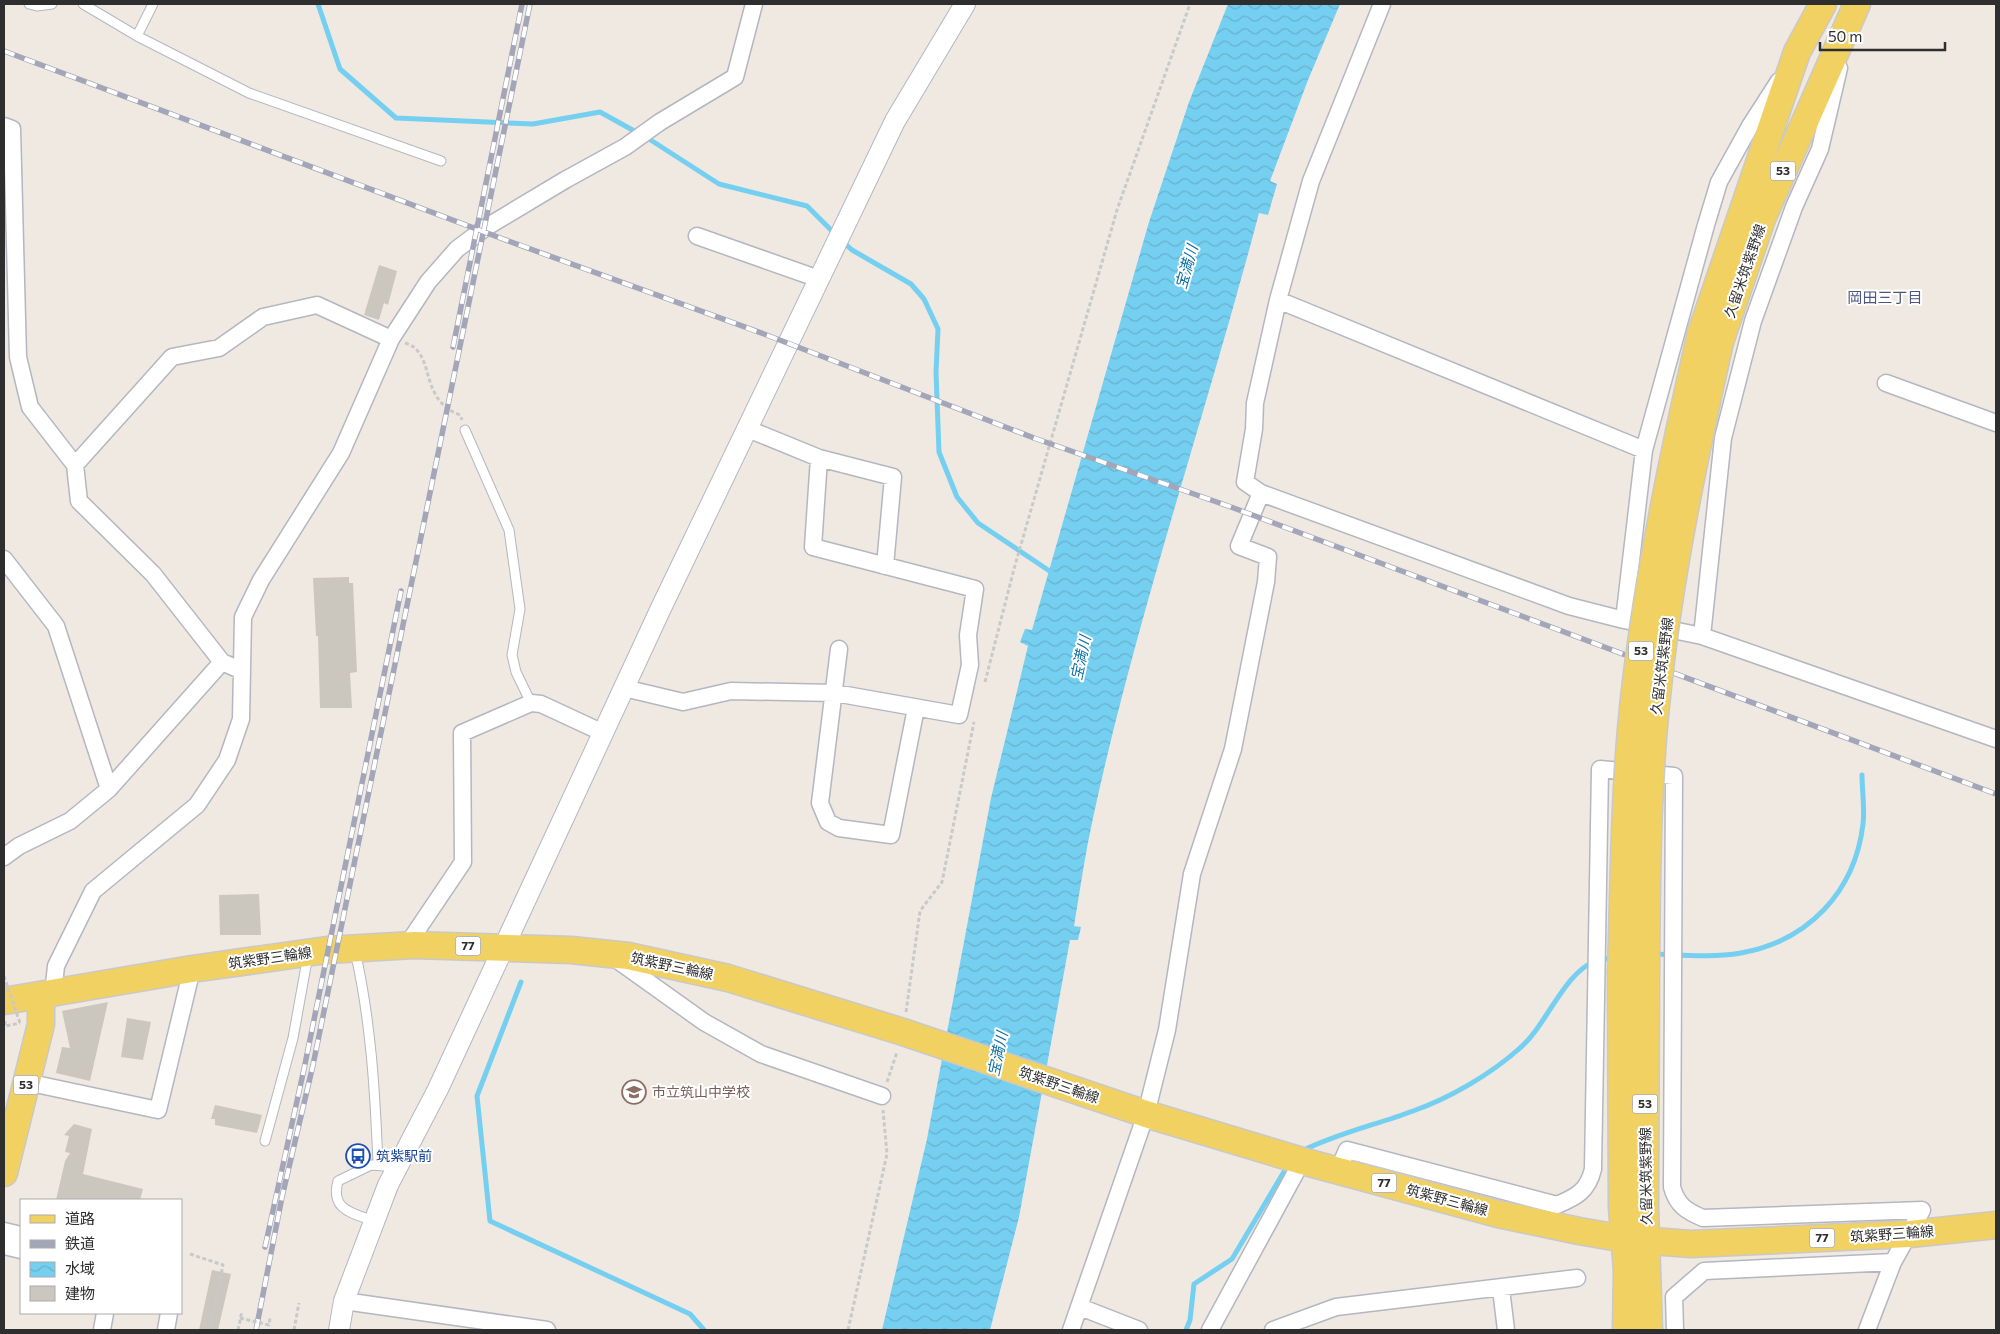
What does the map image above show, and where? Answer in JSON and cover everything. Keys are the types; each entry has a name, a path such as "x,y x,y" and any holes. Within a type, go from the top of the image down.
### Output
{"main road":[{"name":"久留米筑紫野線","path":"1626,1330 1627,1271 1645,1207 1634,971 1657,695 1698,445 1711,338 1797,52 1823,4"},
{"name":"久留米筑紫野線","path":"1711,338 1854,10"},
{"name":"筑紫野三輪線","path":"4,1001 192,969 309,952 354,948 407,945 504,947 609,954 637,958 728,978 914,1036 1146,1114 1302,1162 1498,1214 1636,1240 1692,1244 1910,1234 1996,1225"},
{"name":"53","path":"4,1172 42,1024 47,995"},
{"name":"久留米筑紫野線","path":"1636,1240 1649,1330"}],"street":[{"path":"47,995 56,966 93,891 198,805 227,760 240,719 243,617 261,580 341,452 390,339 428,282 458,249 514,209 627,145 651,128 735,77 754,4"},
{"path":"339,1330 344,1301 374,1221 398,1167 438,1089 624,688 895,121 965,4"},
{"path":"1382,4 1311,181 1278,300 1255,403 1254,429 1245,482 1261,492 1569,606 1624,620 1702,636 1996,739"},
{"path":"1702,636 1723,438 1753,321 1794,207 1820,150 1854,10"},
{"path":"1624,620 1644,450 1719,182 1750,126 1797,52"},
{"path":"4,126 12,129 18,357 30,407 75,465 79,501 153,574 222,662 240,670"},
{"path":"696,236 819,279"},
{"path":"1278,300 1644,450"},
{"path":"75,465 172,357 219,348 263,317 317,305 390,339"},
{"path":"1886,383 1996,422"},
{"path":"748,429 819,458 894,477 885,566"},
{"path":"624,688 683,702 731,691 835,693 959,715 970,665 968,635 975,589 813,547 819,458"},
{"path":"1071,1330 1146,1114 1167,1030 1192,874 1233,749 1266,582 1268,557 1239,546 1261,492"},
{"path":"4,559 56,626 109,789"},
{"path":"840,649 820,803 828,822 839,828 891,835 916,708"},
{"path":"4,857 19,846 70,821 109,789 222,662"},
{"path":"407,945 463,862 462,733 531,703 541,704 597,730"},
{"path":"1338,1171 1348,1150 1557,1205 1584,1191 1591,1180 1593,1169 1600,769 1674,776 1672,1187 1676,1200 1686,1211 1703,1218 1922,1210 1893,1262 1867,1330"},
{"path":"609,954 704,1022 762,1054 882,1096"},
{"path":"26,1082 158,1110 192,969"},
{"path":"1210,1330 1302,1162"},
{"path":"4,1232 20,1235"},
{"path":"4,1246 20,1250"},
{"path":"1675,1330 1674,1297 1704,1271 1893,1262"},
{"path":"1273,1330 1336,1307 1501,1289 1577,1278"},
{"path":"1501,1289 1506,1330"},
{"path":"344,1301 472,1325 547,1330"},
{"path":"1080,1307 1138,1330"},
{"path":"102,1330 105,1314"},
{"path":"166,1330 169,1314"}],"lane":[{"path":"30,4 37,6 52,4"},
{"path":"83,4 137,36 249,93 441,161"},
{"path":"137,36 153,4"},
{"path":"465,430 509,530 520,609 512,655 516,672 531,703"},
{"path":"354,948 365,996 373,1062 378,1164"},
{"path":"265,1141 293,1038 309,952"},
{"path":"374,1221 344,1210 338,1204 335,1191 338,1181 345,1176 378,1164 398,1167"}],"path":[{"path":"984,683 1014,569 1117,210 1190,4"},
{"path":"390,339 410,345 419,353 426,365 432,392 447,410 460,415 465,430"},
{"path":"848,1330 887,1154 882,1096 914,1036 920,911 942,882 975,721"},
{"path":"4,976 20,1023"},
{"path":"190,1254 223,1265 210,1330"},
{"path":"294,1330 299,1303"},
{"path":"238,1330 242,1311"},
{"path":"240,1318 269,1325 270,1318"}],"water":[{"name":"宝満川","path":"1228,4 1340,4 1308,80 1270,181 1277,184 1268,215 1259,213 1130,666 1093,818 1074,926 1081,927 1078,940 1070,940 1019,1217 990,1330 882,1330 927,1139 991,798 1028,646 1020,642 1025,629 1032,630 1149,222 1189,102"}],"building":[{"path":"379,265 397,271 388,305 384,303 379,320 364,315"},
{"path":"349,577 349,583 353,583 357,672 350,673 352,708 320,708 318,636 316,636 313,578"},
{"path":"259,894 261,935 220,935 219,895"},
{"path":"108,1002 90,1081 56,1073 62,1047 70,1048 62,1011"},
{"path":"127,1018 151,1022 143,1060 121,1057"},
{"path":"215,1105 262,1115 257,1133 215,1125 215,1119 211,1119"},
{"path":"74,1124 92,1129 83,1174 143,1189 140,1199 56,1199 65,1161 70,1153 65,1152 69,1136 64,1135"},
{"path":"212,1270 231,1274 218,1330 199,1330"}],"waterway":[{"path":"318,4 340,69 396,118 533,124 600,112 638,133"},
{"path":"646,137 719,184 807,206 836,235"},
{"path":"842,241 852,250 911,284 924,299 938,329 936,372 939,452 957,497 978,523 1054,574"},
{"path":"1653,954 1708,956 1741,953 1765,947 1807,925 1824,910 1839,892 1850,871 1858,849 1863,824 1862,775"},
{"path":"1302,1151 1329,1139 1427,1106 1470,1084 1509,1058 1530,1038 1574,976 1596,961 1615,958"},
{"path":"521,982 477,1096 490,1221 690,1314 704,1330"},
{"path":"1186,1330 1190,1320 1194,1284 1232,1259 1288,1165"}],"railway":[{"path":"453,347 522,4"},
{"path":"256,1330 282,1197 313,1065 530,4"},
{"path":"4,51 503,239 764,334 1034,438 1231,507 1996,794"},
{"path":"265,1247 304,1069 401,591"}],"place":[{"name":"市立筑山中学校","path":"634,1092"},
{"name":"筑紫駅前","path":"358,1156"}],"district":[{"name":"岡田三丁目","path":"1885,298"}]}
